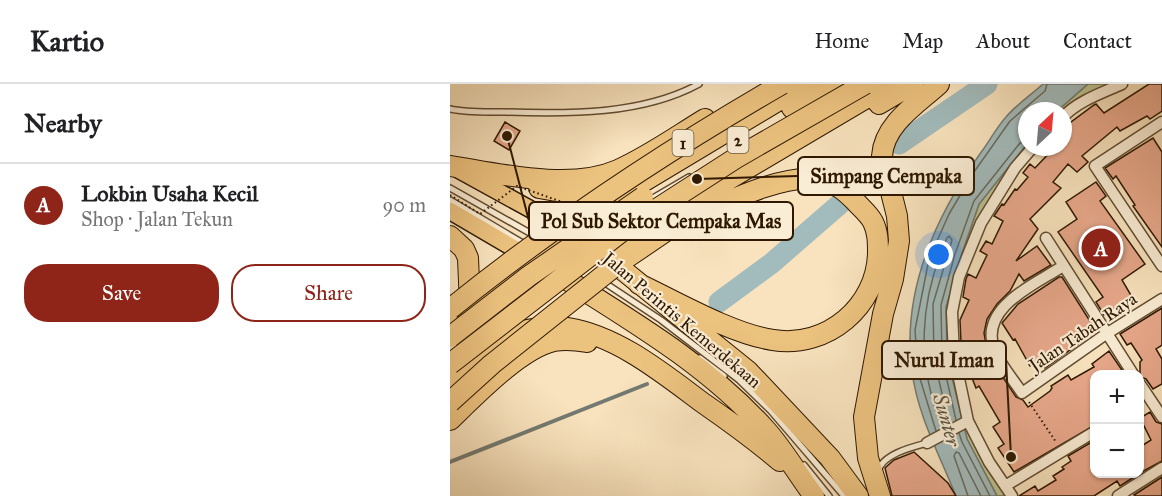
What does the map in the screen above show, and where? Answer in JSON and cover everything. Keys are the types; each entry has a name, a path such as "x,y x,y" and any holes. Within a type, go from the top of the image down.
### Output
{"highway":[{"path":"451,165 497,173 564,180 601,175 643,157 764,84"},
{"name":"1","path":"450,309 604,194 705,129 782,84"},
{"name":"1","path":"568,219 631,189 806,84"},
{"name":"2","path":"450,364 621,232 736,159 865,84"},
{"name":"1","path":"450,380 501,336 573,263 640,231 890,84"},
{"name":"1","path":"450,322 470,306 573,263 679,223 913,84"},
{"path":"881,496 868,458 864,417 883,314 897,256 898,224 882,156 882,147 895,124 939,84"},
{"name":"2","path":"450,339 529,276 623,210 834,87"},
{"path":"497,173 536,187 579,195 631,189"},
{"path":"679,223 757,189 807,178 821,180 841,188 872,219 878,234 878,264 864,300 851,316 827,332 811,338 774,340 745,332 686,338"},
{"name":"1","path":"450,402 492,364 573,263 568,219"},
{"path":"450,236 464,249 468,258 470,306"},
{"name":"Jalan Perintis Kemerdekaan","path":"573,263 639,284 760,423 814,496"},
{"name":"Jalan Perintis Kemerdekaan","path":"573,263 686,338 748,371 830,458 858,496"},
{"path":"501,336 538,328 557,327 579,330 619,346 767,450 802,480"},
{"path":"450,420 514,363 544,344 571,340 619,346"}],"main road":[{"path":"451,165 568,219"},
{"path":"450,211 573,263"}],"street":[{"path":"1072,109 1122,84"},
{"path":"1162,138 1159,124 1095,166 1162,266"},
{"path":"1012,496 966,422 954,355 952,312 959,277 981,223 1015,168 1026,156"},
{"path":"1046,238 1130,370"},
{"path":"1022,393 994,349 992,336 997,317 1017,294 1063,266"},
{"name":"Jalan Tabah Raya","path":"1022,393 1106,334 1162,299"},
{"path":"1144,401 1162,417"},
{"path":"929,442 966,422"},
{"path":"1005,486 1090,435"},
{"path":"1118,496 1162,468"}],"lane":[{"path":"450,109 539,113 607,110 661,100 699,84"},
{"path":"450,339 573,263 618,240 682,196 870,84"},
{"path":"795,114 834,87"},
{"path":"450,358 573,263 647,202 694,174"},
{"path":"450,188 573,263 596,288"},
{"path":"450,200 573,263"},
{"path":"686,338 732,383"},
{"path":"686,338 738,379 771,411 844,496"},
{"path":"748,399 756,406"},
{"path":"770,424 785,442"},
{"path":"881,496 878,470 880,465 911,448 929,442"},
{"path":"800,460 829,496"}],"path":[{"path":"450,195 480,214 517,186 568,219"},
{"path":"1022,393 1058,445"}],"green space":[{"path":"1088,84 1122,84 1072,107 1072,102 1067,102"},
{"path":"1018,155 1020,156 981,223 952,312 968,421 1012,496 997,496 967,439 947,357 946,307 979,204"}],"water":[{"path":"1043,84 1088,84 1067,102 1021,102"},
{"name":"Sunter","path":"1018,105 1018,155 979,204 946,307 947,357 967,439 997,496 956,496 930,435 915,387 910,341 912,311 917,283 937,227 965,176 1006,117"}],"building":[{"path":"1149,84 1162,84 1162,111 1150,119 1147,116 1120,131 1117,127 1082,156 1088,162 1077,172 1068,164 1053,182 1061,188 1030,219 1038,229 1016,261 1037,246 1051,265 1024,281 1019,274 1010,291 987,319 984,333 986,344 979,359 988,355 1016,397 1023,400 1028,407 1050,391 1051,386 1068,375 1071,380 1094,367 1092,364 1109,351 1122,370 1090,370 1090,428 1014,472 998,448 1004,444 993,427 1000,422 979,386 976,388 966,363 970,362 961,342 960,320 969,300 963,297 966,279 968,274 976,278 987,255 980,251 986,241 992,244 1003,221 994,216 1015,189 1017,190 1028,177 1023,173 1030,164 1035,168 1046,156 1072,156 1072,121 1096,104 1104,113"},
{"path":"505,122 520,131 509,150 494,141"},
{"path":"1153,138 1162,152 1162,247 1133,206 1135,205 1116,176 1113,179 1105,168"},
{"path":"1096,182 1106,196 1100,201 1145,264 1122,280 1132,297 1104,315 1096,302 1103,297 1058,232 1077,219 1066,202"},
{"path":"1062,277 1095,329 1082,338 1084,340 1045,368 1039,360 1030,366 1015,339 1013,340 1002,323 1018,304"},
{"path":"1162,308 1162,345 1156,349 1162,359 1162,384 1153,389 1144,378 1144,370 1140,370 1142,360 1131,343 1127,345 1120,334"},
{"path":"1150,412 1156,422 1162,424 1162,461 1144,471 1144,444 1151,440 1144,426 1144,416"},
{"path":"1090,443 1090,478 1133,478 1120,486 1117,481 1094,496 1019,496 1035,486 1038,491 1056,480 1053,476 1071,461 1068,456"},
{"path":"914,452 948,483 956,496 892,496 885,468 894,460"},
{"path":"1162,477 1162,496 1134,495"}],"waterway":[{"path":"899,144 987,84"},
{"path":"719,302 772,263 841,203"},
{"path":"450,462 647,384"}],"place":[{"name":"Pol Sub Sektor Cempaka Mas","path":"507,136"},
{"name":"Simpang Cempaka","path":"697,179"},
{"name":"Lokbin Usaha Kecil","path":"1101,248"},
{"name":"Nurul Iman","path":"1011,457"}]}
